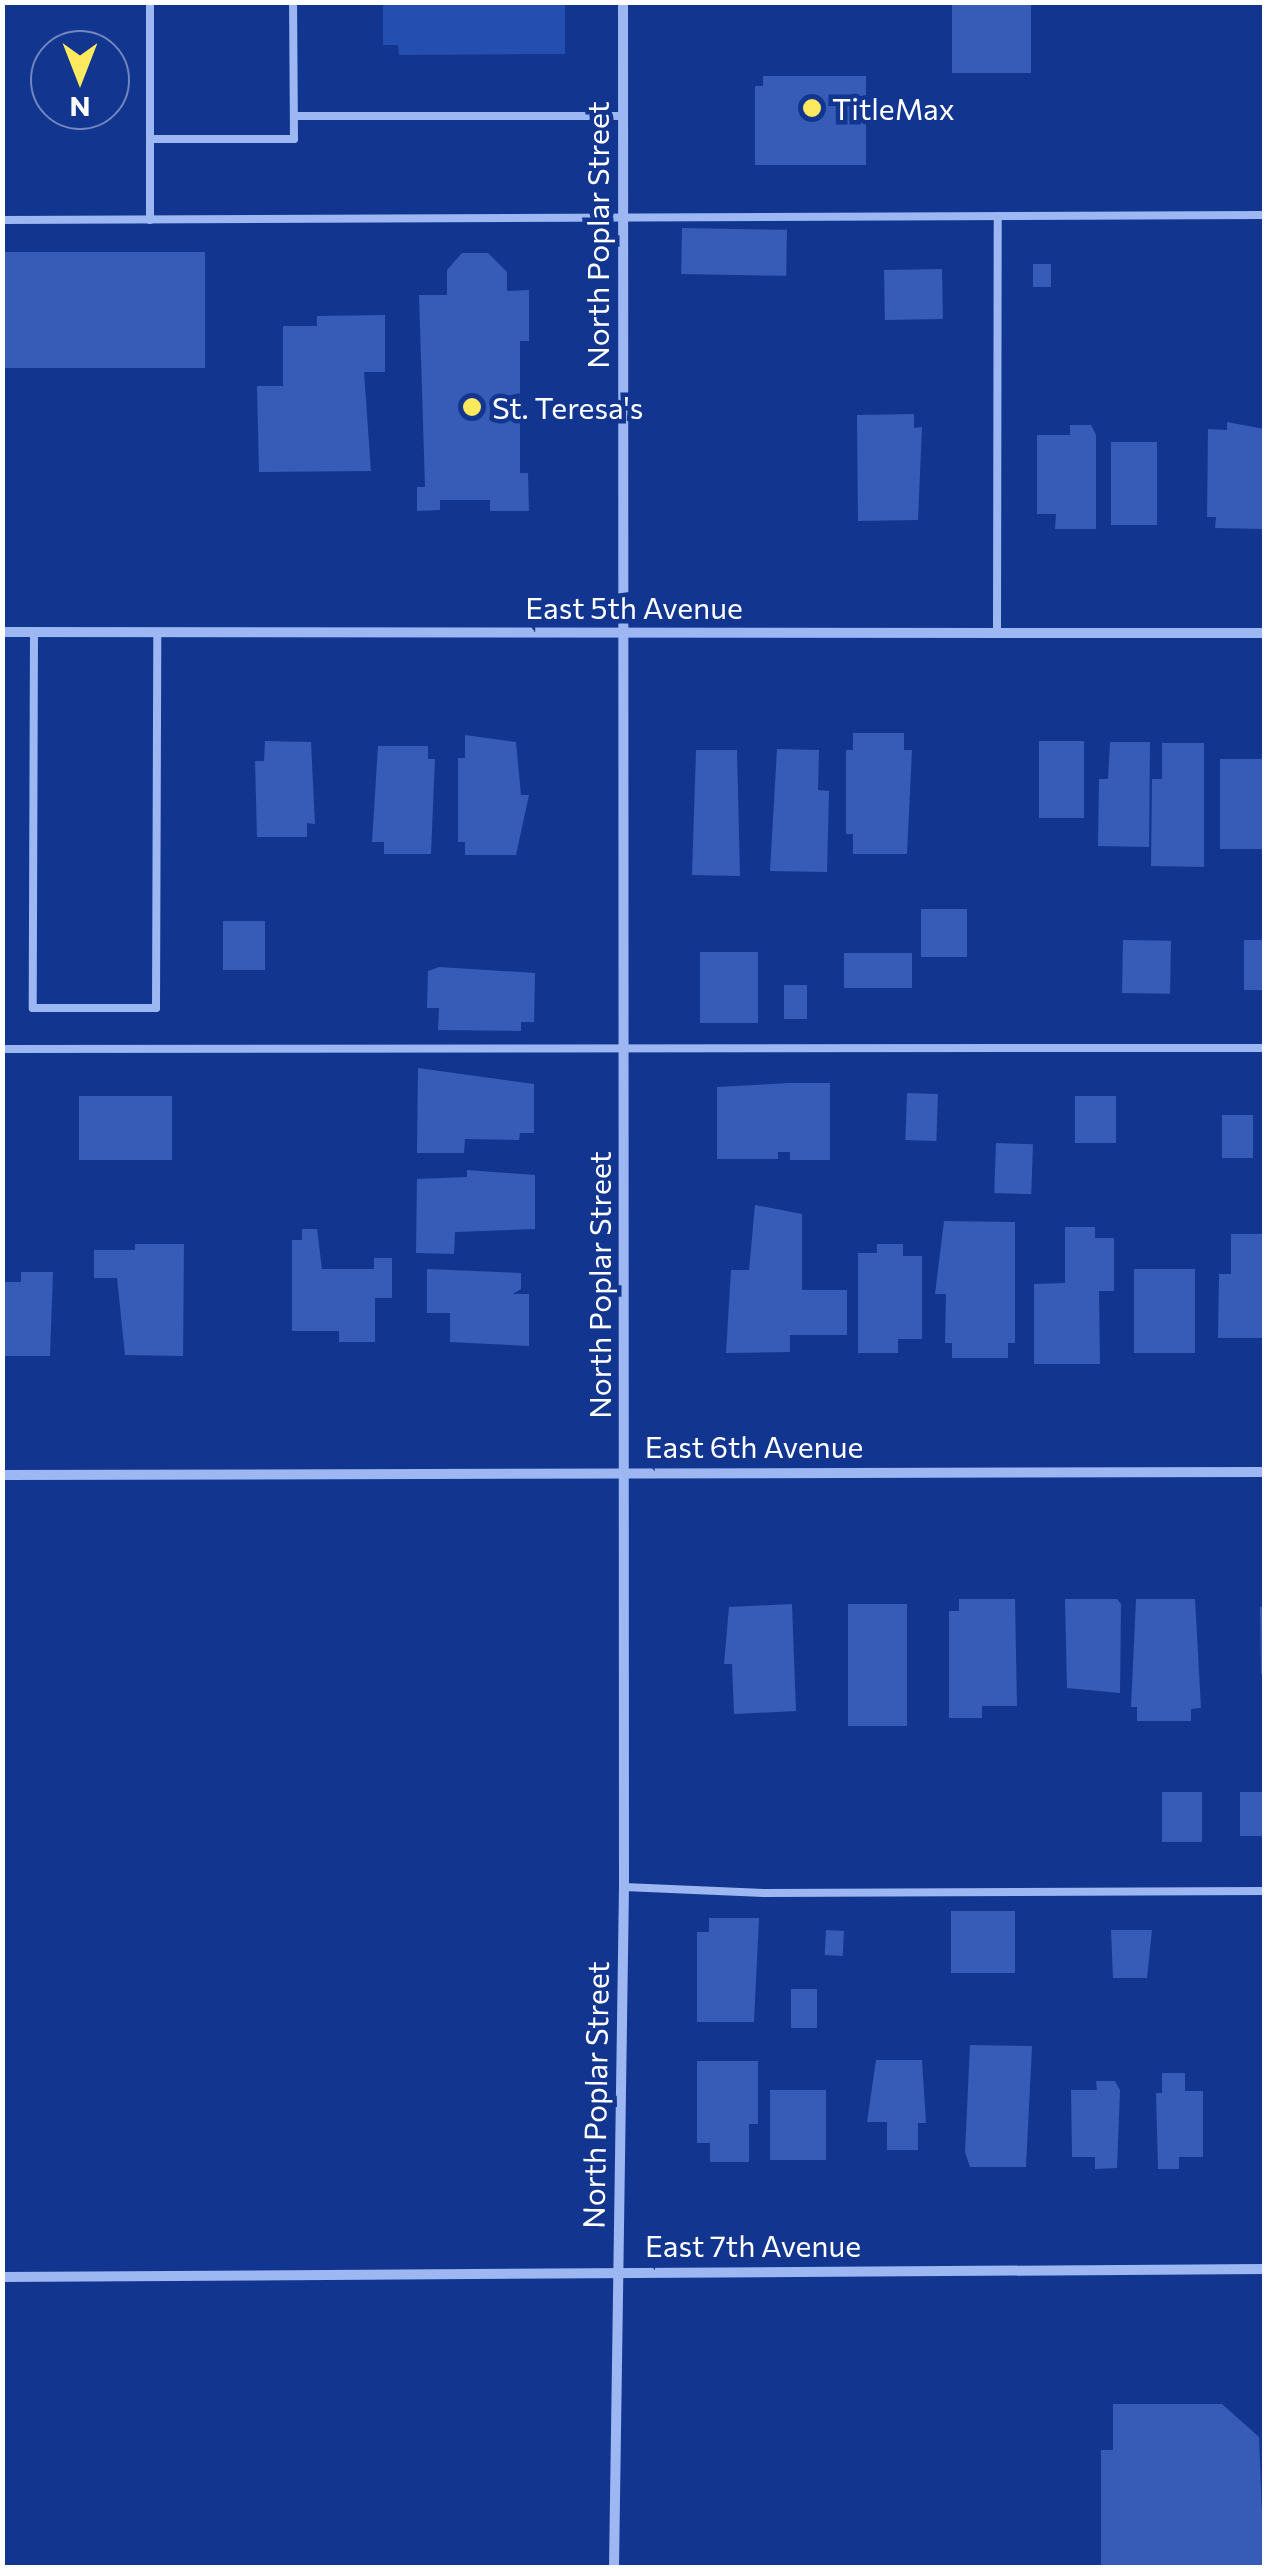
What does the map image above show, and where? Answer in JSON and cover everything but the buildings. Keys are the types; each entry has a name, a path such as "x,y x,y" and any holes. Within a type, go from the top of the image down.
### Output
{"street":[{"name":"North Poplar Street","path":"614,2568 624,1887 623,2"},
{"name":"East 5th Avenue","path":"2,632 1264,633"},
{"name":"East 6th Avenue","path":"2,1475 1264,1472"},
{"name":"East 7th Avenue","path":"2,2277 1264,2268"}],"lane":[{"path":"150,2 150,220"},
{"path":"150,138 294,139 293,2"},
{"path":"294,116 623,116"},
{"path":"2,220 1264,215"},
{"path":"997,633 998,216"},
{"path":"34,632 33,1008 156,1008 157,632"},
{"path":"2,1049 1264,1048"},
{"path":"624,1887 764,1893 1264,1891"}],"shaded area":[{"path":"383,3 565,3 565,54 399,55 398,45 383,45"}],"place":[{"name":"TitleMax","path":"812,108"},
{"name":"St. Teresa's","path":"472,407"}]}
